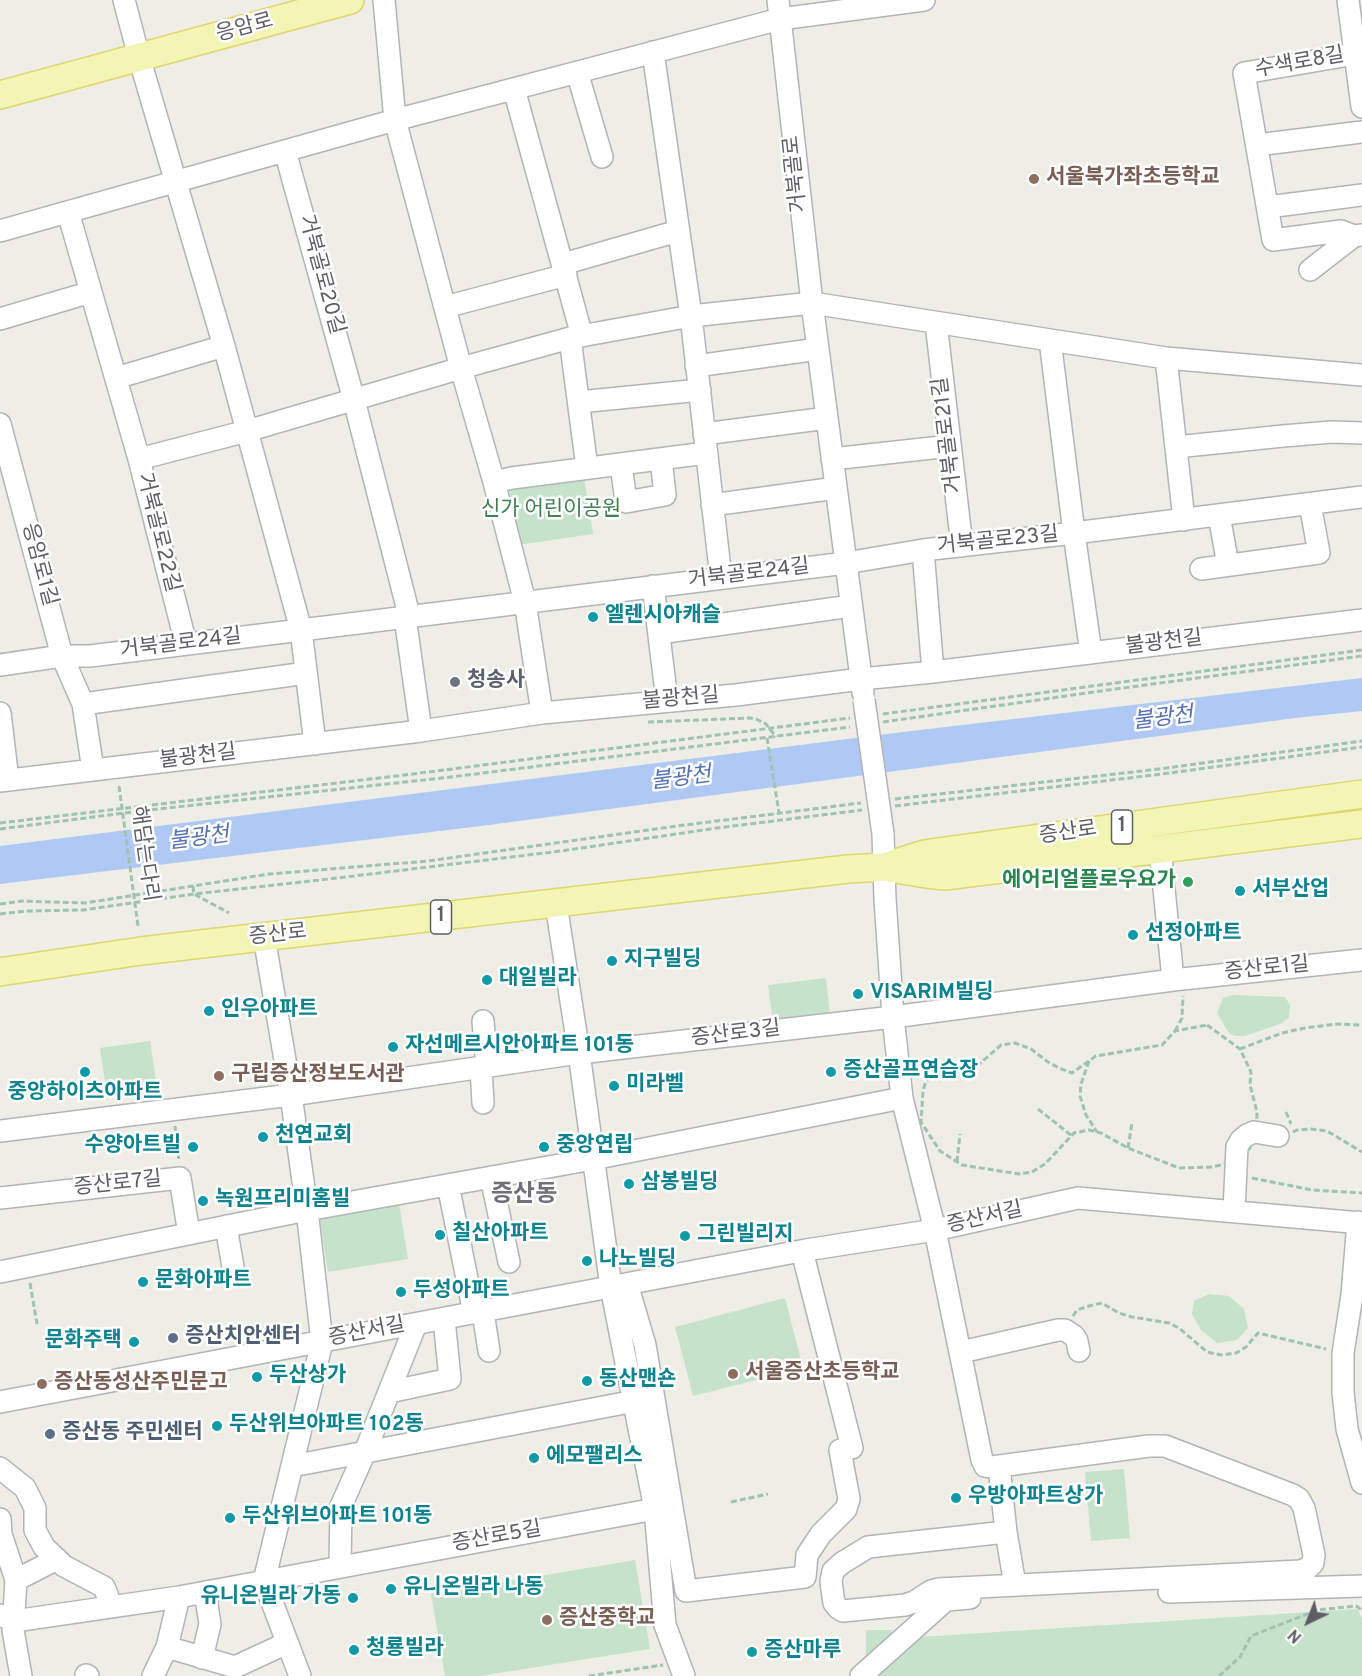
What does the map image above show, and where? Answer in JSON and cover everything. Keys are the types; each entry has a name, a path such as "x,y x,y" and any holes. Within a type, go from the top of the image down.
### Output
{"main road":[{"name":"응암로","path":"0,95 350,0"},
{"name":"증산로","path":"883,867 934,852 1362,794"},
{"name":"증산로","path":"0,972 141,951 848,869 883,867 945,876 1362,824"}],"street":[{"path":"124,0 224,346 301,630 315,744"},
{"path":"384,0 395,120 525,602 542,713"},
{"path":"0,231 395,120 653,52 779,10 924,0"},
{"name":"수색로8길","path":"1348,0 1362,106"},
{"name":"거북골로","path":"779,10 812,303 883,834 883,867"},
{"path":"653,52 691,316 721,578"},
{"name":"수색로8길","path":"1355,54 1245,73 1273,240 1341,231 1358,236"},
{"path":"577,72 602,157"},
{"path":"514,89 565,269 576,337 579,402 586,468"},
{"path":"1257,145 1362,132"},
{"name":"거북골로20길","path":"285,151 354,400"},
{"path":"1268,207 1362,195"},
{"path":"68,212 139,459"},
{"path":"445,307 678,231"},
{"name":"수색로8길","path":"1310,270 1358,236"},
{"path":"0,319 91,292"},
{"path":"812,303 1166,358 1362,375"},
{"name":"거북골로22길","path":"186,644 139,459 247,431 576,337 691,316 812,303"},
{"name":"거북골로21길","path":"936,323 962,546"},
{"path":"1050,340 1074,533"},
{"path":"116,378 224,346"},
{"path":"696,366 818,348"},
{"path":"1166,358 1184,519"},
{"path":"579,402 700,390"},
{"path":"354,400 407,607 405,617 421,731"},
{"path":"494,482 661,459 705,443 827,418"},
{"name":"응암로1길","path":"0,424 62,656 83,704 93,770"},
{"path":"1176,447 1292,435 1362,432"},
{"path":"832,459 950,446"},
{"path":"621,464 626,502 665,495 661,459"},
{"path":"712,506 836,488"},
{"name":"거북골로23길","path":"846,563 923,550 1362,497"},
{"path":"1201,569 1319,553 1310,504"},
{"path":"1219,515 1228,565"},
{"name":"거북골로23길","path":"1074,533 1091,653"},
{"name":"거북골로23길","path":"923,550 933,672"},
{"name":"거북골로24길","path":"0,664 62,656 90,656 846,563"},
{"path":"653,586 667,701"},
{"path":"659,633 851,606"},
{"name":"불광천길","path":"4,781 421,731 542,713 736,695 1362,620"},
{"path":"83,704 306,673"},
{"path":"0,713 4,781"},
{"path":"1160,848 1177,980"},
{"path":"883,867 893,1017 902,1098 935,1230 982,1460 986,1466 992,1467 1149,1446 1165,1446 1299,1499 1304,1508 1314,1556 1313,1563 1300,1571 938,1589 905,1605 863,1610 843,1611 834,1603 831,1582 833,1571 868,1547 1006,1532"},
{"path":"556,904 593,1159 619,1286 634,1401 655,1509 665,1625 682,1669"},
{"path":"264,937 291,1095 322,1342 264,1581 300,1676"},
{"name":"증산로1길","path":"1177,980 1362,960"},
{"name":"증산로3길","path":"579,1053 893,1017 1177,980"},
{"path":"483,1022 483,1103"},
{"path":"0,1131 291,1095 579,1053"},
{"path":"0,1272 307,1210 593,1159 902,1098"},
{"path":"1234,1211 1242,1168 1238,1147 1241,1140 1247,1135 1257,1133 1284,1137"},
{"path":"491,1177 509,1262"},
{"name":"증산로7길","path":"0,1198 180,1178 189,1234"},
{"path":"448,1185 489,1351"},
{"name":"증산서길","path":"0,1402 802,1251 935,1230 1078,1198 1360,1223"},
{"path":"1360,1223 1343,1353 1343,1392 1347,1429 1362,1483"},
{"path":"226,1226 233,1267"},
{"path":"619,1286 645,1345 686,1592 805,1577 807,1554 821,1534 846,1509 849,1499 840,1450 852,1448 802,1251"},
{"path":"389,1392 450,1379 444,1319"},
{"name":"증산서길","path":"364,1452 416,1324"},
{"path":"961,1352 1058,1330 1067,1331 1074,1336 1080,1351"},
{"path":"292,1466 634,1401"},
{"path":"340,1567 341,1506 364,1452"},
{"path":"999,1466 1006,1532 1015,1585"},
{"path":"0,1468 25,1488 35,1509 35,1530 44,1547 64,1566 104,1587 112,1607"},
{"name":"증산로5길","path":"7,1618 112,1607 179,1597 655,1509"},
{"path":"0,1518 1,1534 16,1580 7,1618 13,1630 21,1676"},
{"path":"16,1580 57,1559"},
{"path":"861,1676 946,1600 1006,1596 1362,1586"},
{"path":"205,1592 214,1666"},
{"path":"153,1676 167,1647 179,1597"},
{"path":"167,1647 214,1666 235,1668 287,1643"}],"path":[{"path":"0,822 413,774 771,729 865,711 1362,650"},
{"path":"873,724 1362,656"},
{"path":"644,722 750,718 762,721 776,737"},
{"path":"0,829 451,777 850,727"},
{"path":"767,738 779,813"},
{"path":"888,800 1159,769 1362,741"},
{"path":"893,806 1162,774 1362,747"},
{"name":"해담는다리","path":"119,786 138,926"},
{"path":"0,904 22,901 85,903 269,874 428,861 677,826 864,803"},
{"path":"0,914 83,910 194,894 561,851 869,809"},
{"path":"193,886 194,894"},
{"path":"194,894 229,913"},
{"path":"1177,980 1184,1006 1182,1018 1175,1031 1162,1045 1096,1056 1072,1073 1059,1068 1031,1049 1015,1043 1001,1045 976,1067 965,1072 934,1074 926,1081 922,1091 921,1122 940,1151 962,1165 1019,1174 1032,1172 1045,1164 1074,1133 1089,1130 1179,1168 1212,1167 1234,1162 1242,1168 1312,1190 1362,1193"},
{"path":"1240,1049 1282,1033 1305,1028 1337,1024 1362,1025"},
{"path":"1175,1031 1207,1025 1240,1049 1251,1072 1250,1085 1257,1112 1256,1140 1242,1168"},
{"path":"1089,1060 1083,1075 1080,1096 1086,1115 1097,1132"},
{"path":"1038,1109 1072,1136"},
{"path":"173,1110 180,1178"},
{"path":"1128,1148 1132,1123"},
{"path":"1284,1137 1297,1130 1327,1131 1362,1152"},
{"path":"957,1162 960,1134"},
{"path":"28,1266 37,1324"},
{"path":"1067,1331 1077,1310 1102,1304 1132,1317 1169,1323 1179,1328 1207,1352 1221,1355 1236,1353 1246,1347 1258,1333 1343,1353"},
{"path":"731,1502 768,1494"},
{"path":"1218,1676 1240,1657 1251,1636 1317,1610 1356,1606 1362,1610"},
{"path":"589,1676 682,1669"}],"green space":[{"name":"신가 어린이공원","path":"584,477 593,534 518,545 509,488"},
{"path":"826,978 830,1015 773,1022 768,985"},
{"path":"1232,995 1285,997 1290,1005 1289,1018 1280,1024 1245,1036 1236,1036 1229,1033 1217,1013 1223,998"},
{"path":"150,1041 156,1081 106,1088 100,1048"},
{"path":"399,1204 408,1259 328,1272 319,1217"},
{"path":"1209,1294 1229,1296 1244,1309 1248,1328 1237,1340 1217,1343 1201,1330 1192,1314 1194,1301"},
{"path":"785,1298 803,1368 693,1396 675,1327"},
{"path":"1124,1469 1130,1538 1091,1541 1085,1472"},
{"path":"635,1560 650,1649 480,1676 445,1676 431,1594"},
{"path":"1357,1609 1362,1618 1362,1676 865,1676 920,1637"},
{"path":"866,1630 892,1630 891,1647 866,1666"}],"water":[{"name":"불광천","path":"1362,678 1362,711 481,826 0,884 0,846 903,732"}],"place":[{"name":"서울북가좌초등학교","path":"1034,179"},
{"name":"엘렌시아캐슬","path":"593,617"},
{"name":"청송사","path":"455,682"},
{"name":"에어리얼플로우요가","path":"1188,882"},
{"name":"서부산업","path":"1240,891"},
{"name":"선정아파트","path":"1133,935"},
{"name":"지구빌딩","path":"612,961"},
{"name":"대일빌라","path":"487,980"},
{"name":"VISARIM빌딩","path":"858,994"},
{"name":"인우아파트","path":"209,1011"},
{"name":"자선메르시안아파트 101동","path":"393,1047"},
{"name":"중앙하이츠아파트","path":"85,1072"},
{"name":"증산골프연습장","path":"831,1072"},
{"name":"구립증산정보도서관","path":"219,1076"},
{"name":"미라벨","path":"614,1086"},
{"name":"천연교회","path":"263,1137"},
{"name":"수양아트빌","path":"193,1147"},
{"name":"중앙연립","path":"544,1147"},
{"name":"삼봉빌딩","path":"629,1184"},
{"name":"녹원프리미홈빌","path":"203,1201"},
{"name":"칠산아파트","path":"440,1235"},
{"name":"그린빌리지","path":"685,1236"},
{"name":"나노빌딩","path":"587,1261"},
{"name":"문화아파트","path":"143,1282"},
{"name":"두성아파트","path":"401,1292"},
{"name":"증산치안센터","path":"173,1338"},
{"name":"문화주택","path":"134,1342"},
{"name":"서울증산초등학교","path":"733,1374"},
{"name":"두산상가","path":"257,1377"},
{"name":"동산맨숀","path":"587,1381"},
{"name":"증산동성산주민문고","path":"42,1384"},
{"name":"두산위브아파트 102동","path":"217,1426"},
{"name":"증산동 주민센터","path":"50,1434"},
{"name":"에모팰리스","path":"534,1458"},
{"name":"우방아파트상가","path":"956,1498"},
{"name":"두산위브아파트 101동","path":"230,1518"},
{"name":"유니온빌라 나동","path":"391,1589"},
{"name":"유니온빌라 가동","path":"353,1598"},
{"name":"증산중학교","path":"547,1620"},
{"name":"청룡빌라","path":"354,1650"},
{"name":"증산마루","path":"752,1652"}],"district":[{"name":"증산동","path":"524,1196"}]}
